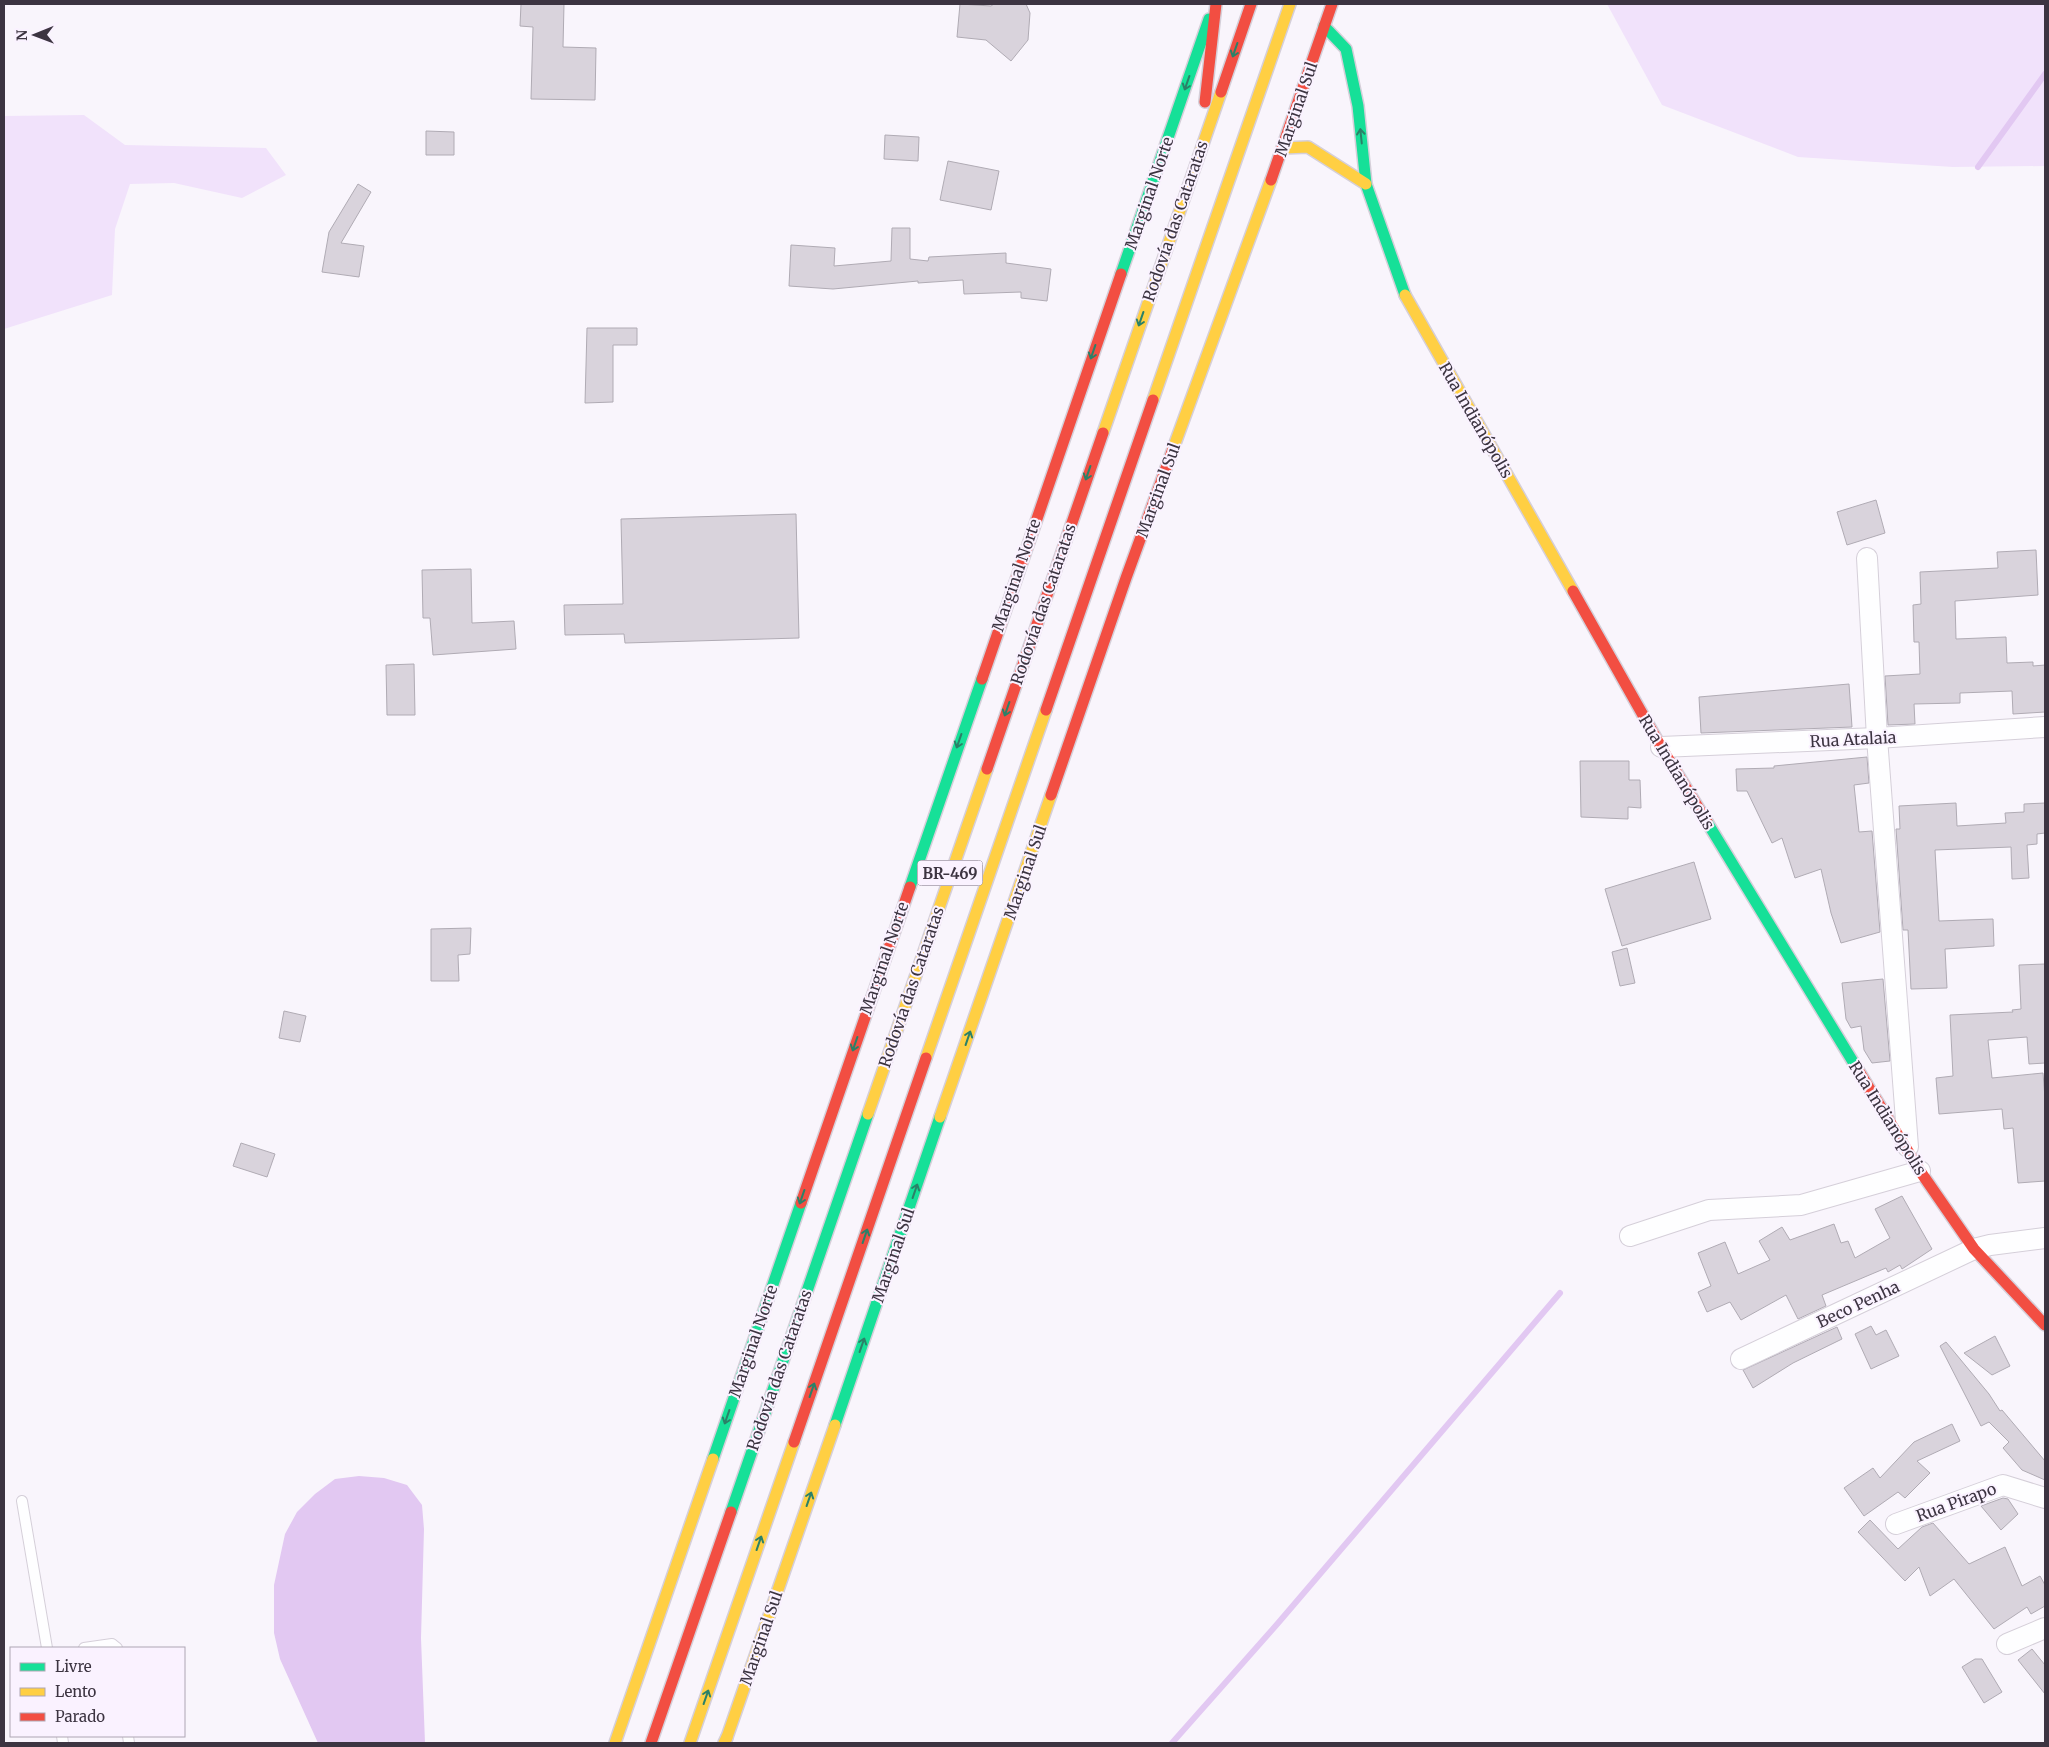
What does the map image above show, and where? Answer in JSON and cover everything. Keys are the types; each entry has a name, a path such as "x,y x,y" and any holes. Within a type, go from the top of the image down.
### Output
{"main road":[{"path":"1200,151 1215,4"},
{"name":"Marginal Norte","path":"615,1743 1215,4"},
{"name":"Rodovía das Cataratas","path":"650,1743 1251,4"},
{"name":"Marginal Sul","path":"725,1741 1126,578 1283,148 1332,4"},
{"name":"BR-469","path":"690,1743 1290,7"},
{"name":"Rua Indianópolis","path":"1324,26 1346,49 1358,106 1366,184 1407,299 1661,747 1908,1152 1974,1249 2045,1325"},
{"path":"1283,148 1308,147 1366,184"}],"street":[{"path":"1867,558 1877,738 1908,1152"},
{"name":"Rua Atalaia","path":"1661,747 1877,738 2045,728"},
{"path":"1630,1236 1709,1210 1801,1205 1920,1170"},
{"name":"Beco Penha","path":"1741,1359 1974,1249 1990,1245 2045,1238"},
{"name":"Rua Pirapo","path":"1896,1524 2003,1485 2045,1498"},
{"path":"2007,1644 2045,1628"}],"lane":[{"path":"22,1501 47,1647"},
{"path":"91,1647 112,1644 116,1647"}],"shaded area":[{"path":"1607,4 2045,4 2045,166 1953,167 1798,157 1662,105"},
{"path":"84,115 125,145 266,148 286,175 242,198 174,183 130,184 115,229 112,295 4,329 4,116"},
{"path":"359,1476 384,1478 407,1485 422,1505 424,1529 421,1638 425,1743 318,1743 280,1659 274,1633 274,1585 285,1534 297,1512 315,1494 335,1479"}],"building":[{"path":"521,4 564,4 563,47 596,48 595,100 531,99 533,27 520,26"},
{"path":"960,4 991,6 994,4 1026,4 1030,13 1028,40 1011,61 986,40 957,37"},
{"path":"426,131 454,132 454,155 426,155"},
{"path":"885,135 919,137 918,161 884,159"},
{"path":"948,161 999,171 991,210 940,200"},
{"path":"358,184 371,192 341,243 364,246 359,277 322,272 329,232"},
{"path":"892,228 910,228 910,259 928,261 929,257 1006,253 1006,263 1051,269 1047,301 1021,298 1021,292 964,294 963,280 918,283 918,281 833,289 789,286 791,245 835,248 834,266 891,261"},
{"path":"587,328 637,328 637,345 613,345 613,402 585,403"},
{"path":"1876,500 1885,533 1847,545 1837,512"},
{"path":"796,514 799,638 625,643 624,634 565,635 564,605 623,604 621,519"},
{"path":"2036,550 2038,595 1955,601 1956,639 2006,637 2007,663 2033,662 2033,666 2045,665 2045,712 2013,714 2012,691 1960,693 1960,703 1914,704 1915,724 1888,725 1885,676 1920,674 1919,642 1914,642 1913,605 1921,604 1920,572 1998,568 1997,552"},
{"path":"471,569 472,623 514,621 516,649 433,655 430,618 423,618 422,570"},
{"path":"414,664 415,715 387,715 386,665"},
{"path":"1849,684 1852,727 1701,733 1699,697"},
{"path":"1867,757 1869,783 1854,785 1859,832 1872,831 1880,932 1841,943 1831,913 1821,869 1795,878 1782,838 1772,843 1747,791 1737,791 1736,769 1774,768 1774,766"},
{"path":"1580,761 1629,761 1629,780 1640,780 1641,808 1628,807 1628,819 1581,817"},
{"path":"1956,803 1957,826 2006,823 2005,813 2024,812 2024,804 2045,803 2045,833 2037,834 2037,844 2027,845 2029,878 2012,879 2011,847 1935,850 1939,921 1993,919 1994,946 1945,949 1947,988 1911,989 1908,930 1903,930 1896,829 1900,829 1899,806"},
{"path":"1694,862 1711,919 1622,946 1605,889"},
{"path":"471,928 470,954 458,955 459,981 431,981 431,929"},
{"path":"1627,948 1635,983 1620,986 1612,952"},
{"path":"2045,964 2045,1063 2029,1064 2027,1037 1988,1040 1992,1078 2043,1073 2045,1098 2045,1181 2018,1183 2013,1128 2004,1129 2002,1109 1939,1114 1936,1078 1953,1076 1950,1015 2013,1012 2012,1010 2021,1009 2019,965"},
{"path":"1883,979 1890,1061 1872,1063 1864,1050 1861,1026 1851,1028 1846,1019 1842,983"},
{"path":"284,1011 306,1016 300,1042 279,1038"},
{"path":"241,1143 275,1154 267,1177 233,1166"},
{"path":"1902,1196 1932,1249 1902,1269 1900,1265 1888,1272 1886,1268 1822,1295 1826,1306 1798,1319 1786,1295 1741,1320 1730,1302 1707,1312 1698,1292 1711,1286 1698,1253 1725,1242 1738,1274 1770,1260 1759,1241 1782,1227 1790,1240 1834,1224 1841,1243 1848,1241 1855,1258 1890,1238 1875,1209"},
{"path":"1871,1326 1876,1335 1886,1330 1899,1356 1871,1369 1855,1334"},
{"path":"1837,1327 1842,1339 1793,1363 1753,1388 1743,1370"},
{"path":"1995,1336 2010,1366 1992,1375 1964,1353"},
{"path":"1946,1342 1989,1394 2000,1411 2002,1410 2045,1461 2045,1480 2022,1470 2003,1448 2009,1442 1989,1422 1981,1426 1940,1346"},
{"path":"1952,1424 1960,1441 1917,1461 1930,1473 1905,1498 1898,1492 1864,1516 1844,1488 1873,1468 1880,1478 1914,1442"},
{"path":"2003,1498 2008,1499 2018,1514 2001,1530 1981,1506"},
{"path":"1870,1520 1898,1549 1922,1527 1933,1523 1969,1564 2005,1547 2022,1586 2040,1576 2045,1585 2045,1606 2031,1614 2027,1607 1994,1629 1954,1579 1930,1596 1919,1567 1905,1581 1858,1532"},
{"path":"2032,1649 2045,1665 2045,1694 2018,1660"},
{"path":"1975,1659 1982,1659 2002,1692 1984,1703 1962,1667"}],"waterway":[{"path":"1978,167 2045,74"},
{"path":"1172,1743 1279,1622 1560,1293"}],"traffic: fast":[{"path":"1121,274 1209,19"},
{"path":"1324,26 1346,49 1358,106 1366,184 1405,295"},
{"path":"910,887 982,679"},
{"path":"1707,822 1858,1070"},
{"path":"731,1512 868,1114"},
{"path":"835,1425 940,1117"},
{"path":"713,1459 801,1203"}],"traffic: slow":[{"path":"1153,400 1290,4"},
{"path":"1103,433 1221,92"},
{"path":"1283,148 1308,147 1366,184"},
{"path":"1173,449 1271,180"},
{"path":"1405,295 1573,591"},
{"path":"926,1058 1046,710"},
{"path":"868,1114 987,769"},
{"path":"940,1117 1051,795"},
{"path":"725,1743 835,1425"},
{"path":"690,1743 794,1442"},
{"path":"615,1743 713,1459"},
{"path":"724,1743 727,1737"}],"traffic: jam":[{"path":"1205,102 1216,4"},
{"path":"1221,92 1251,4"},
{"path":"1271,180 1332,4"},
{"path":"982,679 1121,274"},
{"path":"1046,710 1153,400"},
{"path":"987,769 1103,433"},
{"path":"1051,795 1173,449"},
{"path":"1573,591 1661,747 1707,822"},
{"path":"801,1203 910,887"},
{"path":"794,1442 926,1058"},
{"path":"1858,1070 1920,1171 1974,1249 2045,1325"},
{"path":"651,1743 731,1512"}]}
